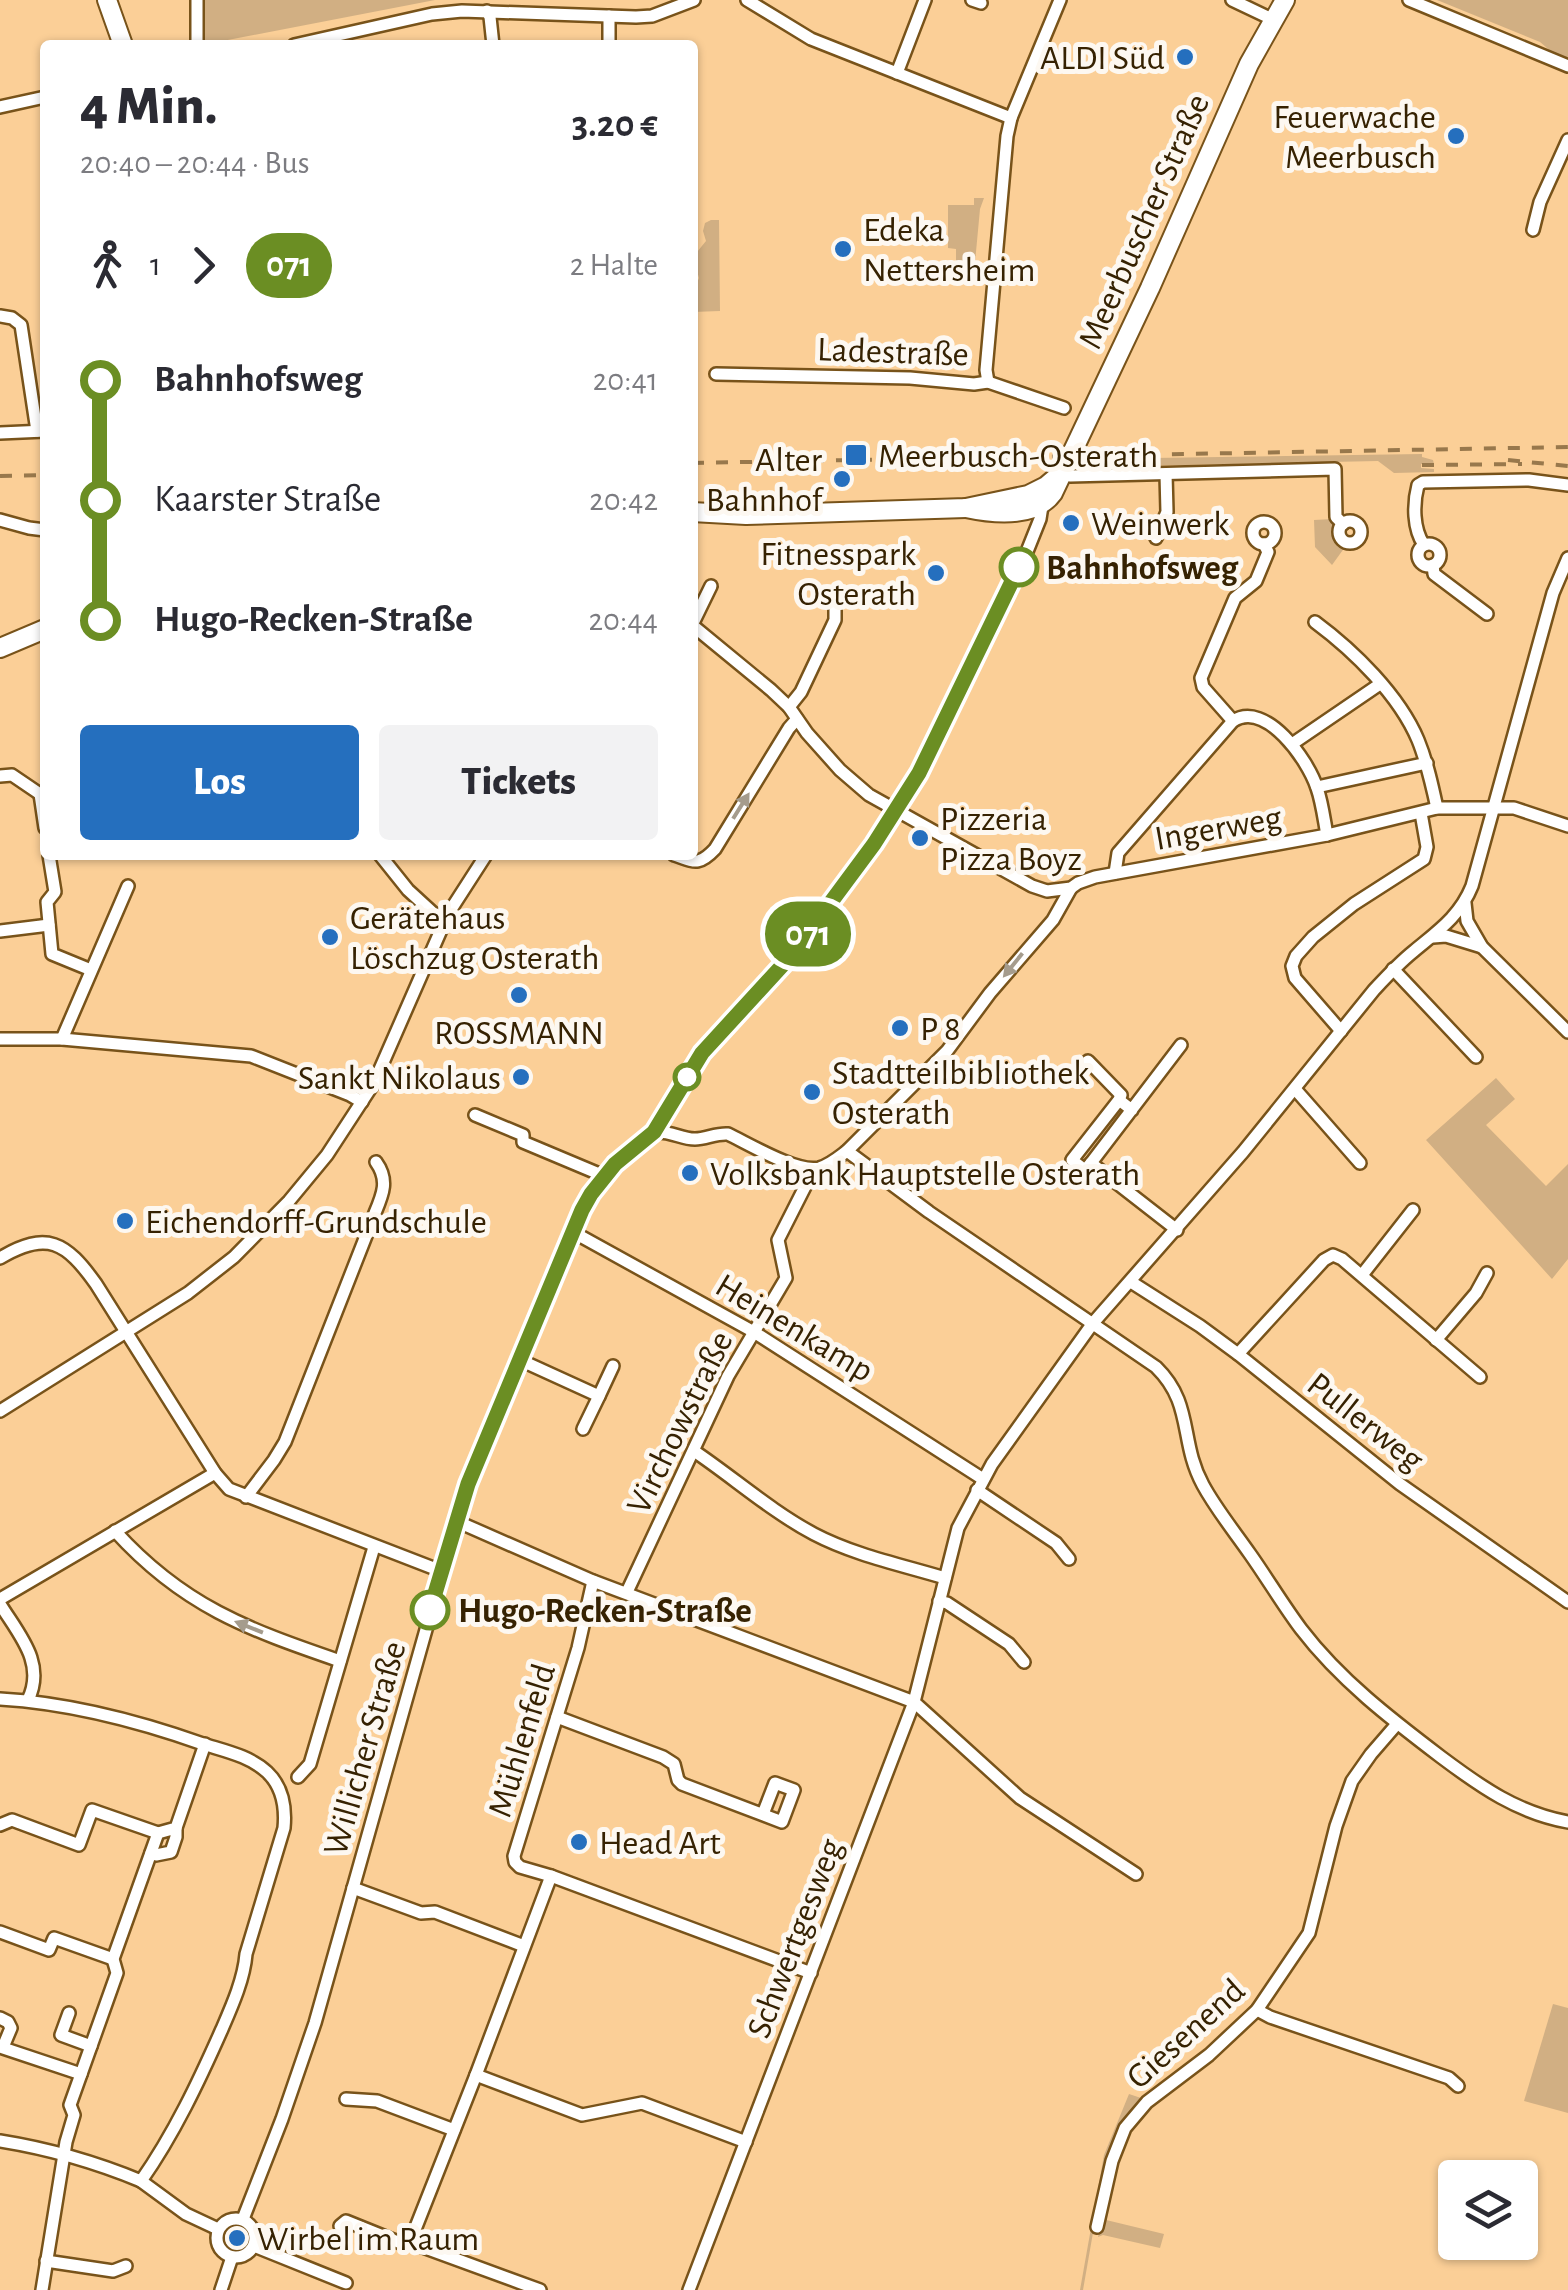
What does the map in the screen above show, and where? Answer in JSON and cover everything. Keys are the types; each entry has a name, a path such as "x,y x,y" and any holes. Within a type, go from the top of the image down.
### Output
{"main road":[{"path":"107,0 121,40"},
{"name":"Meerbuscher Straße","path":"1063,471 1233,100 1285,0"},
{"path":"966,508 1007,512 1035,500 1063,471"},
{"path":"698,512 746,515 966,508 1035,500"},
{"path":"698,522 746,515"},
{"path":"5,647 40,631"}],"street":[{"path":"197,0 198,40"},
{"path":"316,40 432,14 486,11 652,16 694,0"},
{"path":"747,0 811,39 1011,118"},
{"path":"897,74 925,0"},
{"path":"988,382 1000,191 1011,118 1060,0"},
{"path":"1232,0 1272,19"},
{"path":"1410,0 1568,66"},
{"path":"486,11 492,40"},
{"path":"609,16 609,40"},
{"path":"0,107 40,97"},
{"path":"1532,230 1568,140"},
{"path":"0,316 12,318 20,325 40,426"},
{"name":"Ladestraße","path":"716,374 988,382 1064,408"},
{"path":"0,433 40,431"},
{"path":"1063,471 1070,476 1335,468 1336,516 1343,524"},
{"path":"1156,538 1167,512 1166,474"},
{"path":"1487,614 1434,574 1439,550 1433,544 1424,545 1416,534 1418,485 1529,480 1568,484"},
{"path":"896,811 936,741 1026,554 1040,519 1035,500"},
{"path":"1007,512 1026,525 1026,554"},
{"path":"0,520 40,529"},
{"path":"1234,721 1211,697 1201,678 1235,598 1256,581 1268,552 1264,544"},
{"path":"1568,558 1553,594 1465,903 1467,922 1482,948 1568,1032"},
{"name":"Ingerweg","path":"698,613 711,586"},
{"path":"1553,594 1568,601"},
{"path":"789,707 801,692 835,620 836,610"},
{"path":"1315,622 1347,646 1404,713 1427,763 1437,808"},
{"name":"Ingerweg","path":"698,630 789,707 817,745 856,785 896,811 1047,891 1071,888 1095,876 1327,835 1437,808 1528,811 1568,826"},
{"path":"1292,744 1380,684"},
{"path":"1115,873 1118,852 1234,721 1244,716 1257,718 1292,744 1317,787 1327,835"},
{"path":"690,860 702,862 712,852 797,719"},
{"path":"1317,787 1427,763"},
{"path":"0,776 12,774 40,793"},
{"name":"Willicher Straße","path":"243,2219 316,2023 456,1521 573,1232 604,1176 654,1132 708,1046 791,956 896,811"},
{"path":"1341,1031 1295,978 1292,966 1314,937 1354,904 1424,858 1421,813"},
{"path":"50,860 55,892 47,902 52,954 91,970"},
{"path":"384,860 408,890 444,923"},
{"path":"0,1411 200,1284 248,1244 310,1176 379,1072 444,923 483,860"},
{"path":"62,1039 128,886"},
{"path":"654,1132 670,1132 690,1139 728,1134 775,1157 814,1169 823,1166 848,1151 947,1052 990,993 1053,920 1071,888"},
{"name":"Schwertgesweg","path":"690,2290 914,1702 958,1528 980,1484 1093,1323 1177,1230 1393,970 1451,921 1465,903"},
{"path":"0,932 48,925"},
{"path":"1432,937 1446,936 1482,948"},
{"path":"1393,970 1476,1057"},
{"path":"0,1038 62,1039 251,1056 362,1102"},
{"path":"1088,1061 1121,1095 1072,1160 1085,1170 1182,1045"},
{"path":"1295,1089 1360,1163"},
{"path":"1119,1100 1132,1110"},
{"path":"476,1116 523,1135 523,1142 604,1176"},
{"path":"848,1151 1170,1380 1184,1418 1190,1458 1203,1485 1302,1629 1342,1674 1397,1724 1496,1797 1544,1818 1568,1822"},
{"path":"246,1497 284,1442 376,1214 385,1183 376,1162"},
{"path":"1091,1163 1177,1230"},
{"name":"Virchowstraße","path":"627,1592 721,1390 786,1278 778,1240 814,1169"},
{"path":"1362,1275 1413,1210"},
{"name":"Heinenkamp","path":"573,1232 754,1332 980,1484"},
{"path":"0,1258 20,1246 50,1243 62,1248 84,1268 215,1474 229,1489 441,1571"},
{"path":"1238,1354 1324,1260 1333,1255 1362,1275 1480,1377"},
{"path":"1436,1340 1487,1274"},
{"name":"Pullerweg","path":"1131,1282 1200,1326 1400,1484 1568,1602"},
{"path":"520,1360 598,1396"},
{"path":"583,1429 613,1366"},
{"path":"694,1450 814,1534 845,1548 945,1578"},
{"path":"28,1700 34,1689 34,1662 0,1601 215,1474"},
{"path":"980,1484 1056,1543 1070,1559"},
{"path":"456,1521 593,1581 914,1702 1020,1798 1136,1874"},
{"path":"115,1531 160,1576 187,1596 240,1625 340,1661"},
{"path":"298,1777 310,1764 374,1547"},
{"name":"Mühlenfeld","path":"551,1876 520,1867 514,1856 578,1648 593,1581"},
{"path":"939,1601 1009,1644 1024,1662"},
{"path":"0,1699 28,1700 142,1723 250,1759 267,1772 283,1799 284,1828 228,2013 181,2114 141,2182"},
{"path":"556,1717 663,1758 674,1764 682,1784 763,1814"},
{"name":"Giesenend","path":"1097,2228 1112,2161 1125,2128 1147,2102 1209,2055 1257,2010 1309,1933 1336,1826 1352,1781 1397,1724"},
{"path":"150,1853 171,1852 205,1744"},
{"path":"0,1824 12,1820 79,1845 92,1810 158,1833 176,1828"},
{"path":"42,2290 66,2142 74,2115 70,2106 117,1973 112,1959 158,1833"},
{"path":"540,2290 420,2246 414,2232 551,1876 810,1973"},
{"path":"353,1888 421,1914 435,1912 524,1946"},
{"path":"0,1932 49,1950 54,1938 112,1959"},
{"path":"1257,2010 1449,2078 1458,2086"},
{"path":"69,2014 61,2035 91,2046"},
{"path":"0,2018 11,2028 2,2047 81,2074"},
{"path":"476,2075 582,2115 642,2103 746,2142"},
{"path":"346,2099 378,2102 454,2130"},
{"path":"0,2140 64,2154 141,2182 186,2214 218,2230"},
{"path":"243,2219 254,2230 254,2246 244,2255 232,2256 220,2249 216,2236 229,2220 243,2219"},
{"path":"340,2226 346,2222 403,2244 415,2240"},
{"path":"254,2246 346,2283"},
{"path":"221,2290 232,2256"},
{"path":"46,2261 114,2271 126,2266"}],"shaded area":[{"path":"203,0 435,0 228,40 202,40"},
{"path":"1437,0 1568,0 1568,59 1540,42"},
{"path":"974,198 984,198 973,284 951,284 956,279 956,249 948,248 948,205 974,205"},
{"path":"719,220 720,311 698,312 698,251 706,241 705,223"},
{"path":"1422,454 1434,464 1421,464 1421,468 1434,472 1394,473 1378,461 1080,467 1084,459"},
{"path":"1333,519 1334,538 1345,547 1332,565 1315,547 1314,520"},
{"path":"1496,1078 1515,1099 1486,1125 1546,1186 1568,1164 1568,1259 1552,1279 1426,1140"},
{"path":"1553,2004 1568,2008 1568,2113 1524,2101"},
{"path":"1129,2094 1144,2099 1121,2126 1080,2290 1104,2155"},
{"path":"1102,2219 1164,2234 1160,2248 1098,2237"}],"railway":[{"path":"698,463 1568,447"},
{"path":"1508,460 1568,466"},
{"path":"1422,465 1522,464"},
{"path":"0,476 40,475"}],"bus line":[{"name":"071","path":"430,1610 468,1484 591,1194 615,1164 654,1132 702,1053 791,956 874,844 919,773 1019,567"}],"place":[{"name":"ALDI Süd","path":"1185,57"},
{"name":"Feuerwache Meerbusch","path":"1456,136"},
{"name":"Edeka Nettersheim","path":"843,249"},
{"name":"Meerbusch-Osterath","path":"856,455"},
{"name":"Alter Bahnhof","path":"842,479"},
{"name":"Weinwerk","path":"1071,523"},
{"name":"Bahnhofsweg","path":"1019,567"},
{"name":"Fitnesspark Osterath","path":"936,573"},
{"name":"Pizzeria Pizza Boyz","path":"920,838"},
{"name":"Gerätehaus Löschzug Osterath","path":"330,937"},
{"name":"ROSSMANN","path":"519,995"},
{"name":"P 8","path":"900,1028"},
{"name":"Sankt Nikolaus","path":"521,1077"},
{"name":"Stadtteilbibliothek Osterath","path":"812,1092"},
{"name":"Volksbank Hauptstelle Osterath","path":"690,1173"},
{"name":"Eichendorff-Grundschule","path":"125,1221"},
{"name":"Hugo-Recken-Straße","path":"430,1610"},
{"name":"Head Art","path":"579,1842"},
{"name":"Wirbel im Raum","path":"237,2238"}]}
